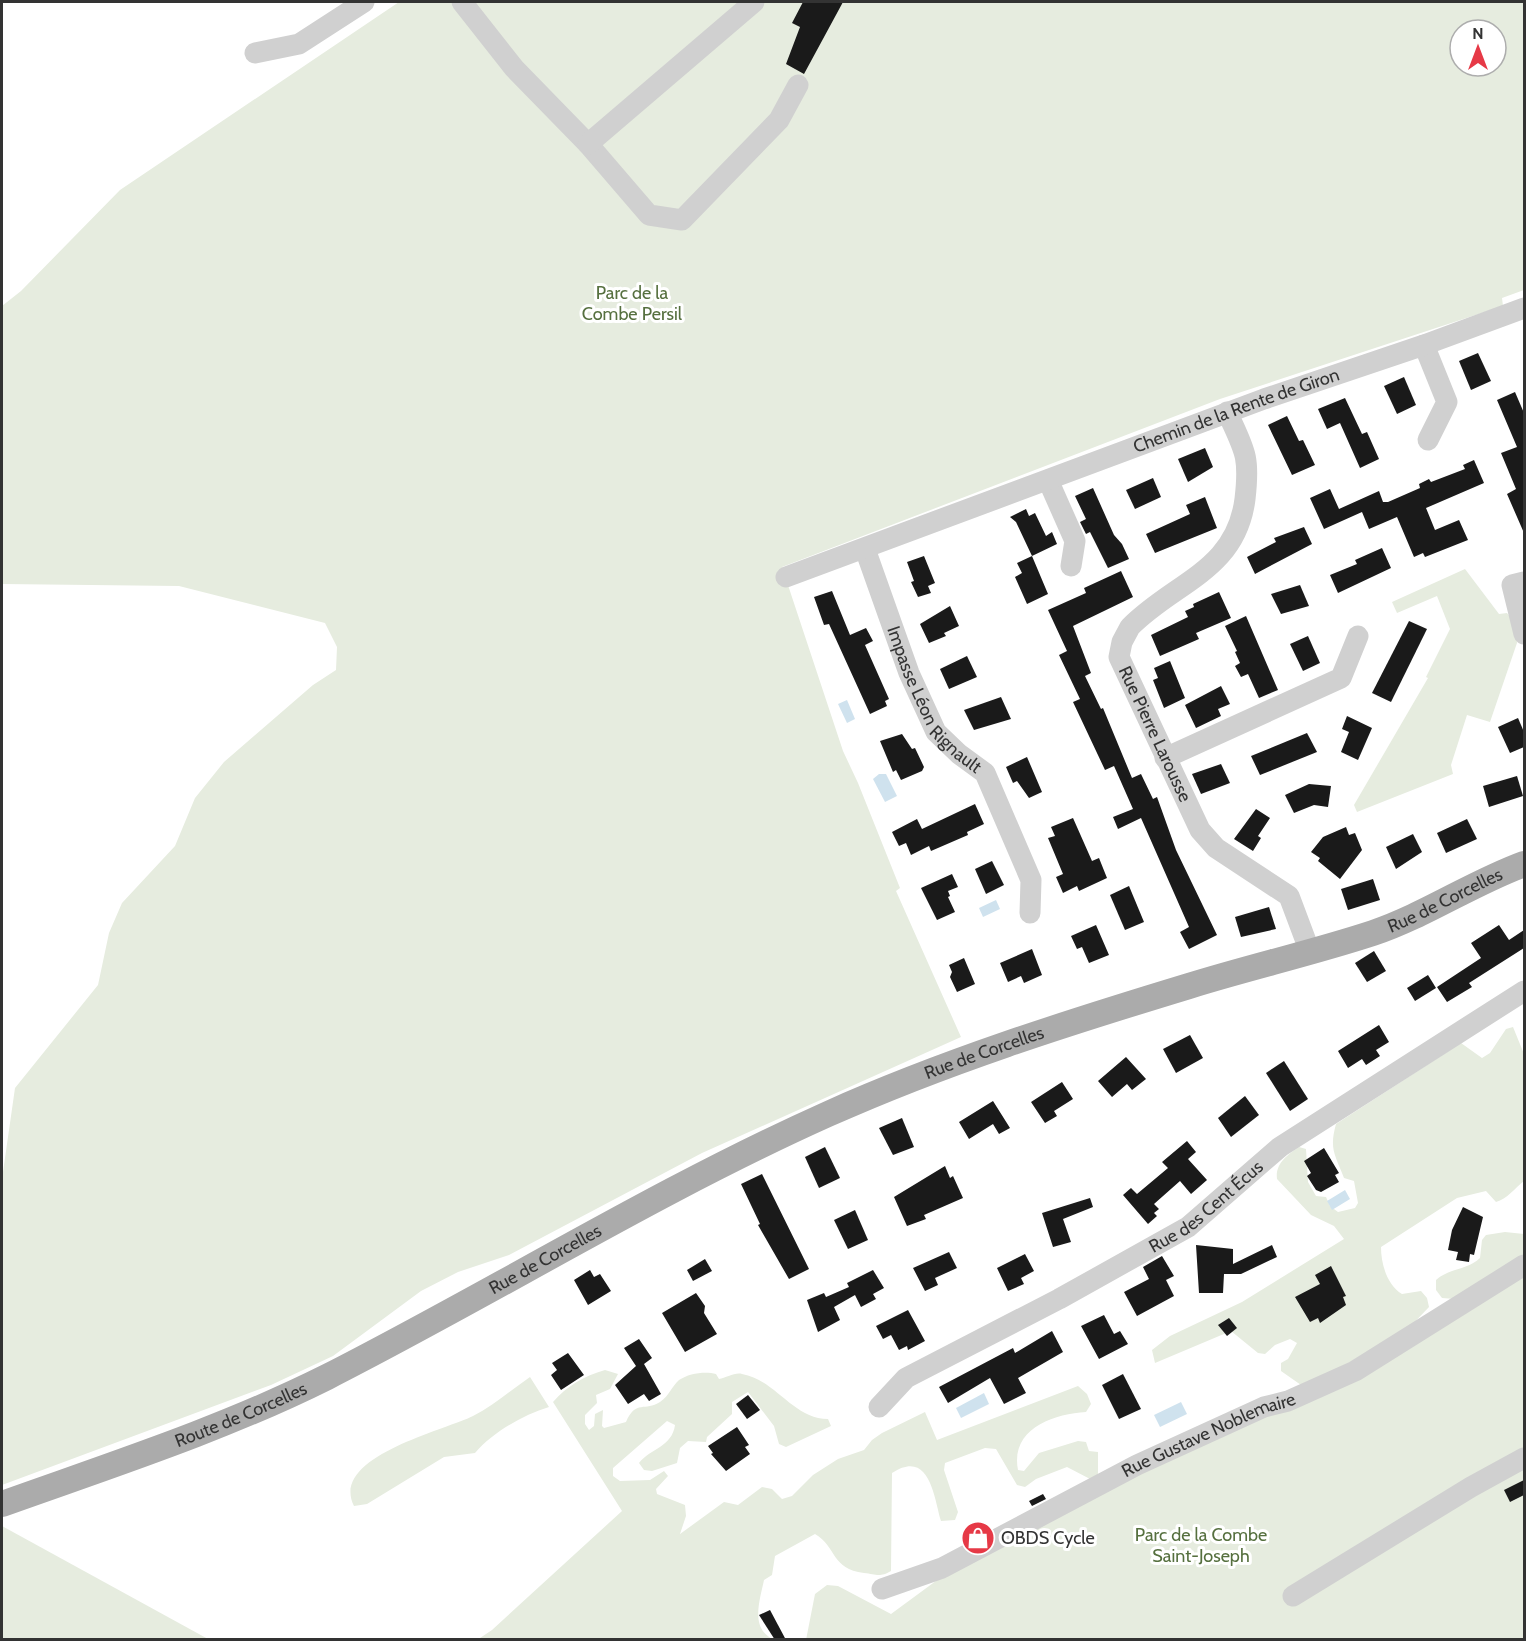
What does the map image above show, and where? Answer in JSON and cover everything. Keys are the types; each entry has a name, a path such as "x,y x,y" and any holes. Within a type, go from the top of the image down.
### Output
{"main road":[{"name":"Rue de Corcelles","path":"470,1302 690,1179 880,1092 1190,985 1310,952 1404,922 1524,864"},
{"name":"Route de Corcelles","path":"2,1504 239,1417 326,1377 470,1302"}],"street":[{"path":"255,52 299,44 364,2"},
{"path":"462,2 514,68 588,144 650,215 682,220 779,120 798,85"},
{"path":"588,144 754,2"},
{"name":"Chemin de la Rente de Giron","path":"786,577 1227,412 1425,345 1524,308"},
{"path":"1425,345 1447,402 1428,440"},
{"name":"Rue Pierre Larousse","path":"1227,412 1245,450 1248,466 1243,517 1239,529 1227,550 1214,564 1130,627 1120,649 1122,666 1200,830 1209,842 1289,896 1310,952"},
{"path":"1048,480 1075,541 1071,566"},
{"name":"Impasse Léon Rignault","path":"865,549 905,662 936,732 959,754 985,773 1031,880 1030,913"},
{"path":"1524,582 1512,585 1524,634"},
{"path":"1165,759 1248,723 1341,678 1358,636"},
{"name":"Rue des Cent Écus","path":"879,1407 906,1378 1059,1299 1188,1227 1280,1147 1524,991"},
{"name":"Rue Gustave Noblemaire","path":"882,1589 942,1568 1137,1465 1264,1407 1288,1401 1354,1371 1524,1265"},
{"path":"1293,1596 1471,1487 1524,1458"}],"green space":[{"name":"Parc de la Combe Persil","path":"399,2 1524,2 1524,290 1502,298 1503,306 1220,399 782,567 843,751 900,888 896,891 961,1037 702,1153 509,1255 458,1272 421,1291 333,1356 271,1385 2,1485 2,1179 15,1088 98,985 109,933 122,903 175,846 195,798 224,762 313,685 336,670 337,647 325,623 179,586 2,584 2,306 21,291 120,190"},
{"path":"1465,569 1499,614 1507,613 1515,623 1518,640 1490,722 1467,715 1451,765 1453,774 1357,812 1354,805 1428,678 1426,677 1450,629 1437,596 1397,613 1392,602"},
{"path":"1513,1027 1524,1054 1524,1181 1500,1201 1496,1202 1486,1191 1457,1198 1381,1247 1384,1267 1392,1285 1402,1294 1421,1291 1427,1298 1429,1307 1406,1331 1366,1359 1301,1385 1281,1371 1281,1363 1288,1359 1297,1343 1290,1339 1275,1345 1265,1354 1258,1353 1231,1331 1155,1363 1152,1350 1170,1336 1242,1302 1344,1239 1334,1226 1311,1215 1277,1179 1280,1164 1286,1157 1299,1147 1306,1149 1308,1182 1316,1196 1326,1197 1330,1206 1338,1212 1355,1208 1358,1203 1354,1181 1344,1178 1334,1152 1333,1140 1336,1124 1461,1043 1482,1058 1490,1053 1506,1029"},
{"path":"1505,1232 1524,1234 1524,1260 1455,1299 1442,1298 1436,1290 1436,1280 1480,1258 1482,1240 1486,1235"},
{"name":"Parc de la Combe Saint-Joseph","path":"1524,1273 1524,1639 806,1640 815,1594 827,1585 838,1586 891,1614 944,1575"},
{"path":"605,1370 618,1374 610,1389 596,1395 597,1403 585,1415 585,1424 589,1430 594,1426 595,1414 603,1410 602,1426 604,1428 626,1422 637,1408 655,1405 663,1400 679,1380 692,1374 703,1373 716,1374 719,1379 733,1374 754,1378 805,1413 828,1419 831,1426 786,1447 779,1444 774,1426 748,1392 732,1402 732,1414 707,1437 706,1442 688,1441 680,1448 677,1463 652,1471 644,1470 639,1463 665,1443 673,1432 675,1425 667,1421 613,1468 613,1476 620,1481 650,1480 664,1471 668,1476 656,1489 657,1494 685,1505 686,1516 680,1534 724,1502 738,1505 762,1487 772,1489 782,1499 792,1496 813,1475 838,1459 864,1450 882,1433 925,1412 937,1440 1078,1386 1087,1394 1091,1404 1086,1412 1048,1420 1027,1434 1017,1456 1018,1470 1024,1471 1039,1453 1078,1441 1086,1442 1089,1451 1098,1452 1098,1475 1092,1480 1067,1467 1036,1479 1025,1487 1017,1485 996,1449 985,1448 945,1463 944,1470 958,1512 955,1520 941,1521 932,1489 922,1471 915,1467 905,1467 892,1473 891,1571 878,1575 853,1571 840,1562 822,1539 815,1534 775,1556 772,1575 764,1580 758,1612 761,1628 772,1639 477,1640 492,1630 622,1511 553,1402 576,1382"},
{"path":"530,1377 549,1407 509,1425 490,1438 475,1453 444,1457 367,1504 354,1506 351,1489 358,1473 373,1460 393,1448 473,1416"},
{"path":"2,1526 208,1639 2,1639"}],"water":[{"path":"847,700 855,719 847,723 838,704"},
{"path":"879,774 886,774 897,796 885,802 873,779"},
{"path":"996,900 1000,909 983,917 979,908"},
{"path":"1345,1190 1350,1199 1332,1210 1327,1201"},
{"path":"984,1393 989,1404 961,1418 956,1408"},
{"path":"1181,1402 1187,1414 1160,1427 1154,1415"}],"building":[{"path":"803,2 843,2 804,74 786,64 800,27 792,23"},
{"path":"1478,353 1491,381 1471,390 1459,361"},
{"path":"1404,377 1416,405 1397,414 1384,386"},
{"path":"1515,392 1524,413 1524,533 1507,494 1516,489 1501,453 1517,447 1497,400"},
{"path":"1345,398 1362,434 1367,432 1379,459 1360,468 1340,423 1327,429 1318,409"},
{"path":"1287,416 1299,441 1303,440 1315,465 1292,475 1268,425"},
{"path":"1205,448 1213,467 1188,482 1178,459"},
{"path":"1474,460 1484,483 1426,508 1435,530 1459,520 1468,540 1425,557 1423,553 1414,557 1397,517 1369,529 1362,512 1324,529 1310,498 1330,489 1339,509 1379,491 1383,502 1388,502 1420,488 1419,484 1429,479 1431,482 1465,469 1463,465"},
{"path":"1153,478 1161,497 1135,509 1126,490"},
{"path":"1093,488 1114,535 1122,544 1129,559 1108,568 1090,532 1086,534 1080,522 1086,519 1075,496"},
{"path":"1205,497 1217,528 1155,553 1146,534 1190,514 1186,505"},
{"path":"1026,509 1029,516 1035,513 1046,536 1052,532 1057,544 1032,556 1016,522 1010,517"},
{"path":"1304,527 1312,544 1255,574 1247,557 1276,542 1274,538"},
{"path":"1382,548 1391,568 1338,593 1330,575 1357,564 1355,560"},
{"path":"924,556 935,583 928,586 931,593 918,597 911,582 914,581 907,562"},
{"path":"1032,556 1048,594 1027,604 1015,577 1022,573 1017,563"},
{"path":"1121,571 1133,597 1073,626 1091,673 1085,676 1101,709 1103,708 1132,778 1141,774 1153,799 1157,797 1176,850 1217,935 1189,949 1180,932 1189,927 1141,818 1118,829 1113,817 1133,809 1114,766 1105,770 1073,702 1080,699 1059,655 1067,651 1048,610 1086,593 1084,588"},
{"path":"1300,585 1309,606 1281,614 1271,594"},
{"path":"832,591 850,635 866,628 873,641 865,645 889,699 885,701 887,706 870,714 829,624 824,625 814,597"},
{"path":"1219,592 1231,618 1196,633 1199,639 1160,656 1151,635 1188,617 1185,611 1194,607 1193,604"},
{"path":"950,606 959,626 944,633 946,636 929,643 920,624"},
{"path":"1246,616 1278,690 1259,698 1248,674 1241,677 1235,666 1240,663 1235,652 1237,651 1225,626"},
{"path":"1409,621 1427,629 1391,702 1372,693"},
{"path":"1308,636 1320,663 1303,671 1290,644"},
{"path":"967,656 977,677 949,689 940,669"},
{"path":"1170,661 1185,698 1164,708 1153,680 1158,678 1154,668"},
{"path":"1221,686 1230,704 1218,709 1221,716 1196,728 1185,705"},
{"path":"1001,697 1011,719 974,730 964,710"},
{"path":"1347,716 1372,728 1358,760 1341,752 1349,732 1342,729"},
{"path":"1518,718 1524,732 1524,747 1510,753 1498,727"},
{"path":"1307,733 1317,752 1260,775 1251,756"},
{"path":"902,734 912,749 915,748 924,767 922,771 901,780 896,770 893,772 880,741"},
{"path":"1027,757 1042,792 1029,798 1017,781 1013,783 1006,767"},
{"path":"1221,764 1230,783 1201,794 1192,774"},
{"path":"1517,776 1523,796 1489,807 1483,786"},
{"path":"1309,784 1331,786 1328,807 1314,805 1294,813 1285,795"},
{"path":"975,804 984,824 967,832 968,835 931,851 929,846 911,855 906,843 899,846 892,832 917,819 922,829"},
{"path":"1256,809 1270,818 1258,836 1261,838 1253,851 1234,839"},
{"path":"1073,818 1092,861 1099,858 1107,878 1079,891 1077,886 1063,893 1056,877 1063,874 1048,838 1055,836 1051,827"},
{"path":"1467,819 1477,839 1446,853 1437,833"},
{"path":"1346,827 1349,835 1355,833 1362,850 1340,879 1318,861 1320,858 1311,852 1323,837"},
{"path":"1413,834 1422,852 1396,869 1386,847"},
{"path":"992,861 1004,885 986,894 975,869"},
{"path":"952,874 958,887 948,891 950,896 948,897 955,912 937,920 921,888"},
{"path":"1373,879 1380,900 1348,910 1341,889"},
{"path":"1129,886 1144,922 1125,930 1110,895"},
{"path":"1269,907 1276,929 1241,937 1235,917"},
{"path":"1096,925 1109,955 1089,963 1082,947 1077,949 1071,936"},
{"path":"1499,925 1509,940 1524,930 1524,948 1469,983 1472,987 1447,1002 1437,987 1481,958 1471,943"},
{"path":"1032,949 1042,975 1024,983 1021,976 1008,982 1000,963"},
{"path":"1374,951 1386,971 1367,982 1355,963"},
{"path":"964,958 975,984 957,992 950,977 952,972 949,965"},
{"path":"1428,975 1436,988 1415,1001 1407,988"},
{"path":"1379,1025 1389,1042 1376,1050 1380,1056 1366,1065 1362,1059 1348,1068 1338,1051"},
{"path":"1190,1035 1203,1058 1176,1073 1163,1049"},
{"path":"1126,1057 1146,1079 1132,1090 1127,1084 1112,1097 1098,1081"},
{"path":"1284,1061 1308,1099 1290,1111 1266,1073"},
{"path":"1062,1082 1073,1099 1054,1111 1057,1116 1045,1123 1031,1102"},
{"path":"1245,1096 1259,1115 1231,1137 1218,1118"},
{"path":"993,1101 1010,1128 999,1134 993,1124 969,1139 959,1122"},
{"path":"902,1118 914,1147 893,1155 879,1128"},
{"path":"1187,1141 1196,1152 1188,1159 1207,1180 1191,1194 1180,1181 1154,1204 1159,1209 1154,1213 1157,1216 1148,1224 1123,1195 1131,1188 1137,1194 1168,1168 1162,1162"},
{"path":"825,1147 840,1178 819,1188 805,1157"},
{"path":"1324,1148 1339,1173 1335,1175 1339,1182 1321,1192 1316,1190 1307,1176 1311,1173 1304,1161"},
{"path":"945,1166 950,1178 953,1176 963,1198 924,1215 926,1219 907,1226 894,1197"},
{"path":"762,1174 809,1269 789,1279 758,1225 760,1224 741,1184"},
{"path":"1090,1198 1093,1207 1063,1219 1071,1242 1053,1247 1042,1213"},
{"path":"1463,1207 1483,1217 1474,1255 1470,1254 1469,1262 1456,1260 1458,1252 1448,1250 1452,1230"},
{"path":"855,1210 868,1240 848,1249 834,1220"},
{"path":"1196,1245 1233,1249 1233,1264 1272,1245 1277,1257 1241,1274 1224,1274 1223,1293 1199,1293"},
{"path":"949,1252 957,1268 935,1278 938,1285 925,1291 913,1268"},
{"path":"1025,1254 1034,1271 1021,1278 1024,1284 1008,1291 997,1268"},
{"path":"1162,1256 1174,1276 1166,1280 1174,1296 1137,1316 1124,1292 1149,1279 1143,1267"},
{"path":"705,1259 712,1271 693,1281 687,1270"},
{"path":"1331,1266 1346,1296 1343,1297 1346,1305 1320,1323 1318,1318 1310,1322 1295,1297 1320,1284 1315,1275"},
{"path":"590,1270 594,1277 600,1274 611,1291 588,1305 574,1280"},
{"path":"873,1270 884,1288 873,1294 876,1299 861,1307 855,1295 834,1307 840,1320 818,1332 807,1300 824,1293 826,1297 849,1287 847,1283"},
{"path":"696,1293 705,1306 704,1313 717,1334 685,1352 662,1313"},
{"path":"908,1310 925,1341 908,1350 907,1346 899,1350 891,1335 883,1339 876,1326"},
{"path":"1104,1315 1114,1334 1120,1331 1128,1344 1099,1359 1081,1326"},
{"path":"1229,1318 1237,1328 1227,1336 1218,1325"},
{"path":"1052,1331 1063,1352 1018,1378 1026,1393 1004,1404 990,1378 948,1403 939,1387 1013,1348 1015,1353"},
{"path":"639,1339 652,1358 644,1364 661,1394 649,1401 644,1394 628,1404 615,1385 636,1366 624,1348"},
{"path":"568,1353 584,1375 561,1390 551,1375 557,1370 552,1363"},
{"path":"1123,1374 1141,1409 1119,1419 1102,1385"},
{"path":"748,1395 760,1410 747,1419 736,1404"},
{"path":"737,1427 749,1445 745,1447 750,1454 726,1471 711,1454 713,1453 708,1446"},
{"path":"1524,1480 1524,1495 1510,1502 1504,1490"},
{"path":"1043,1494 1046,1499 1032,1506 1029,1501"},
{"path":"770,1610 786,1640 775,1640 759,1615"}],"place":[{"name":"OBDS Cycle","path":"978,1538"}]}
